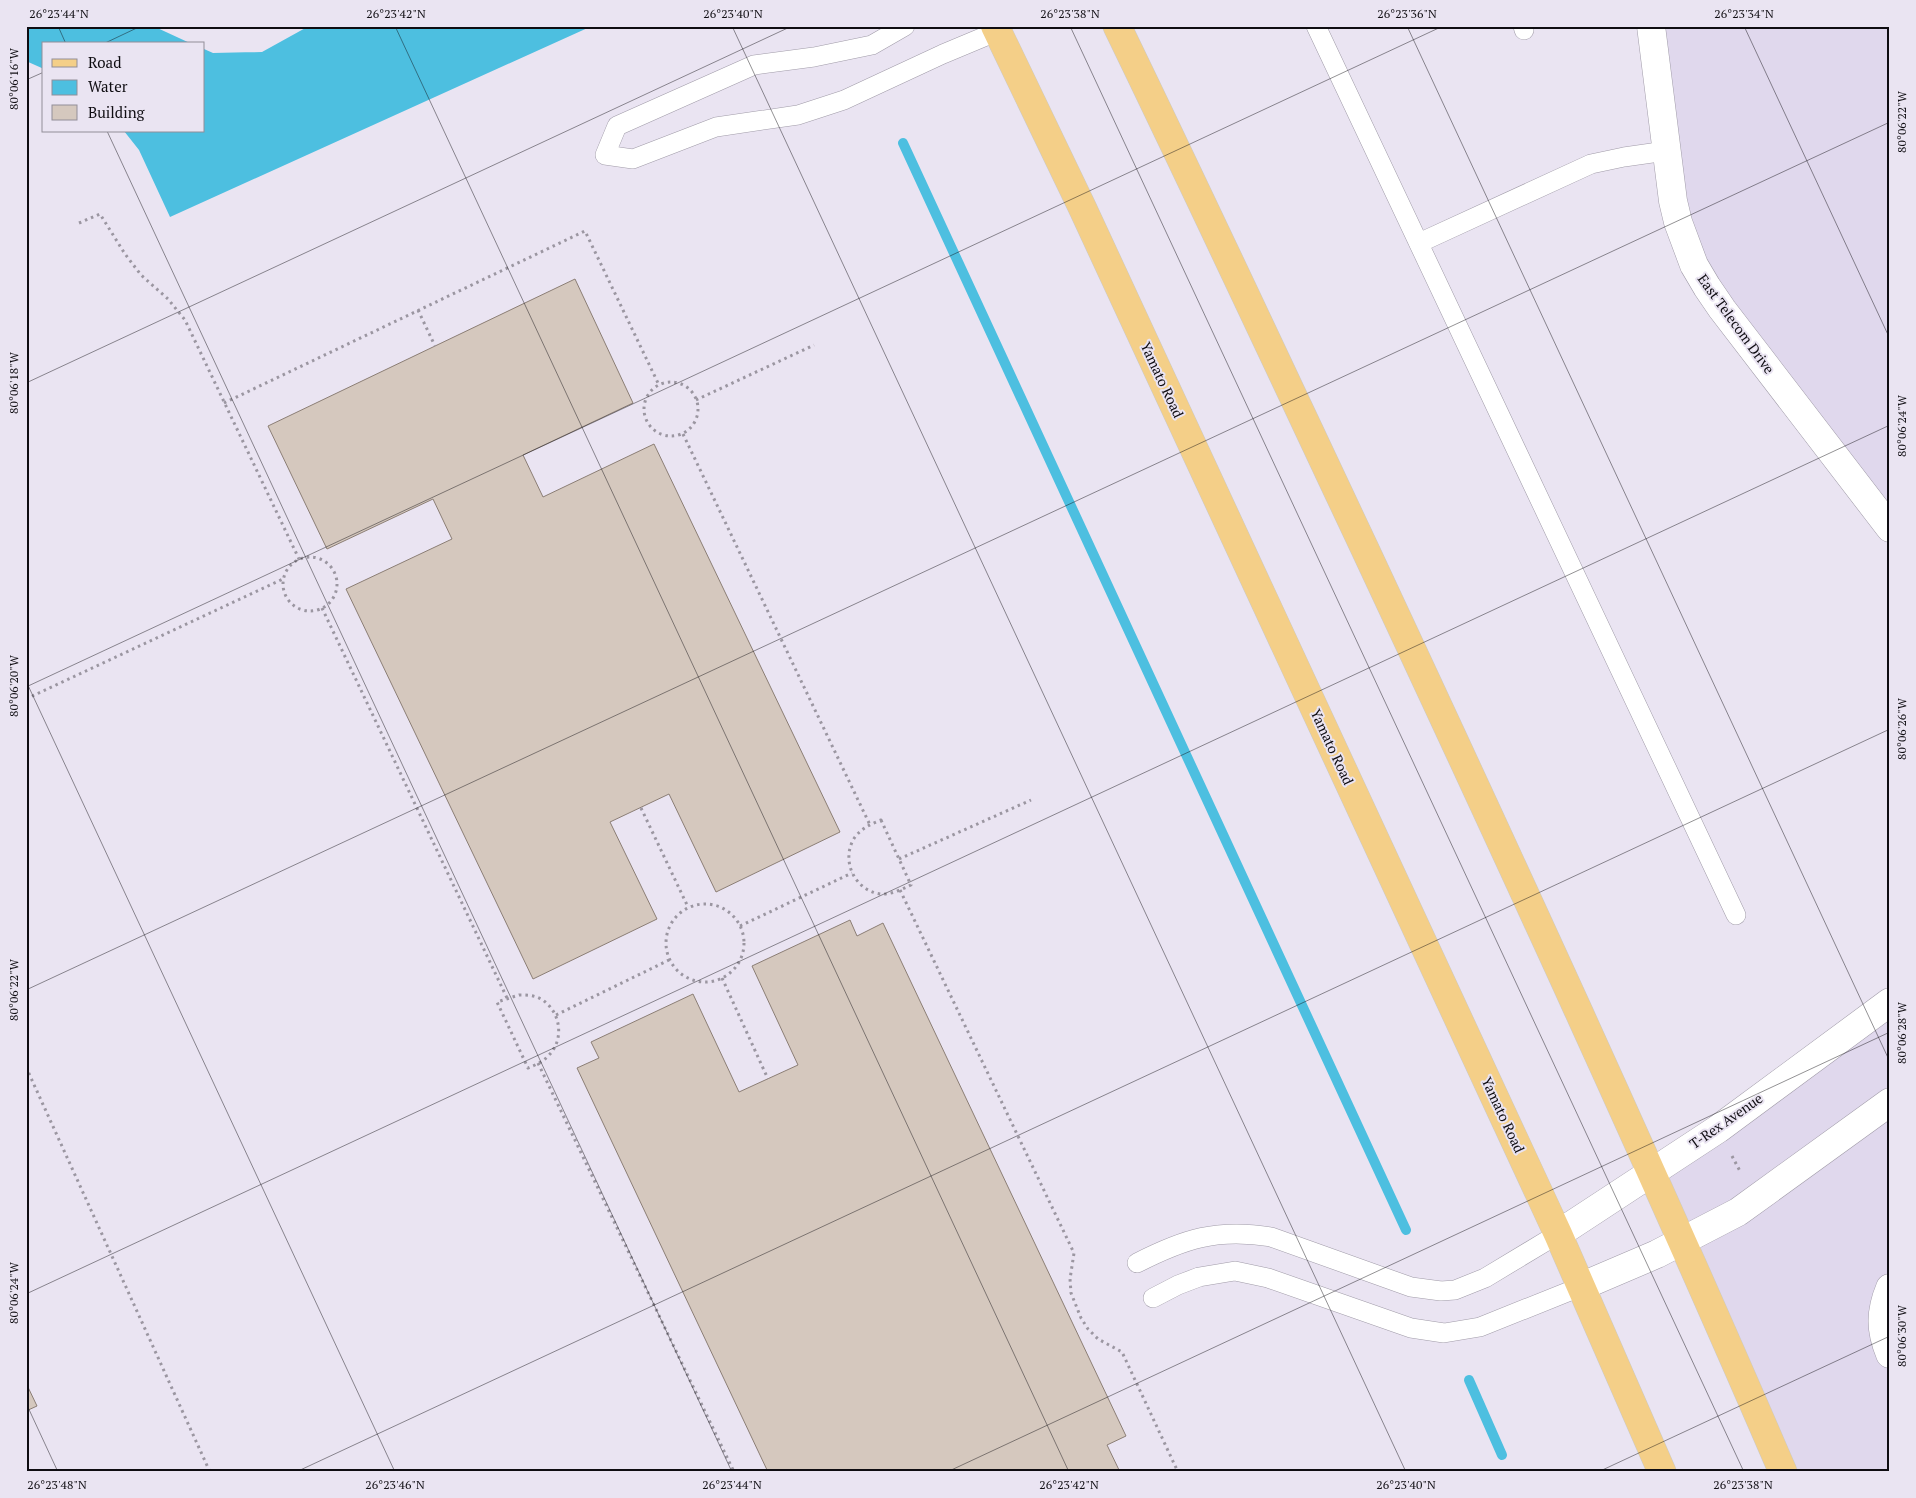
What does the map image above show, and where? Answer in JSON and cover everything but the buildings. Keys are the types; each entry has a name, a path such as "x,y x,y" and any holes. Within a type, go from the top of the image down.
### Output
{"main road":[{"path":"1117,26 1495,828 1683,1241 1783,1472"},
{"name":"Yamato Road","path":"996,29 1086,216 1558,1234 1662,1472"}],"street":[{"name":"East Telecom Drive","path":"1652,26 1666,151 1678,222 1694,265 1722,309 1890,528"},
{"name":"T-Rex Avenue","path":"1558,1234 1718,1128 1890,1002"},
{"path":"1580,1287 1683,1241 1744,1208 1890,1102"},
{"path":"1890,1288 1882,1313 1882,1327 1890,1354"}],"lane":[{"path":"905,26 872,45 814,57 754,65 617,126 605,155 633,159 716,128 798,115 844,100 996,29"},
{"path":"1316,26 1736,915"},
{"path":"1419,243 1591,164 1666,151"},
{"path":"1137,1263 1162,1250 1200,1237 1233,1232 1271,1237 1411,1287 1441,1291 1455,1290 1485,1278 1558,1234"},
{"path":"1154,1298 1178,1285 1199,1277 1235,1271 1268,1278 1411,1328 1444,1333 1480,1326 1580,1287"}],"path":[{"path":"1764,27 1771,26"},
{"path":"79,223 100,214 136,268 168,299 184,320 298,559"},
{"path":"224,403 585,231 659,385"},
{"path":"418,310 435,346"},
{"path":"696,400 814,345"},
{"path":"677,383 685,386 696,400 698,410 696,420 691,428 683,434 666,436 651,428 646,421 644,404 647,397 659,385 677,383"},
{"path":"683,434 870,825"},
{"path":"316,557 324,561 336,575 335,594 330,602 322,608 305,611 297,608 285,595 283,579 286,570 298,559 316,557"},
{"path":"26,699 283,579"},
{"path":"322,608 507,998"},
{"path":"899,859 1031,800"},
{"path":"641,808 688,907"},
{"path":"881,820 911,885 900,890 882,894 857,881 849,864 851,845 862,830 870,825 881,820"},
{"path":"740,926 852,873"},
{"path":"900,890 1074,1253 1071,1266 1071,1293 1081,1318 1098,1339 1109,1347 1122,1352 1178,1472"},
{"path":"711,904 733,916 740,926 744,950 732,972 722,978 707,983 692,981 678,973 669,960 665,945 667,930 675,917 688,907 711,904"},
{"path":"556,1015 669,960"},
{"path":"722,978 768,1079"},
{"path":"519,995 530,995 540,999 556,1015 559,1026 555,1048 548,1056 528,1068 497,1002 519,995"},
{"path":"538,1063 734,1472"},
{"path":"26,1067 210,1472"},
{"path":"1732,1156 1743,1176"}],"shaded area":[{"path":"1651,26 1890,26 1890,528 1694,265"},
{"path":"1890,1002 1890,1472 1783,1472 1652,1172"}],"water":[{"path":"26,26 153,26 188,42 42,42 42,68 26,61"},
{"path":"309,26 592,26 170,217 139,150 125,132 205,132 205,49 213,53 262,52"}],"waterway":[{"path":"903,143 1406,1230"},
{"path":"1469,1380 1502,1455"}]}
